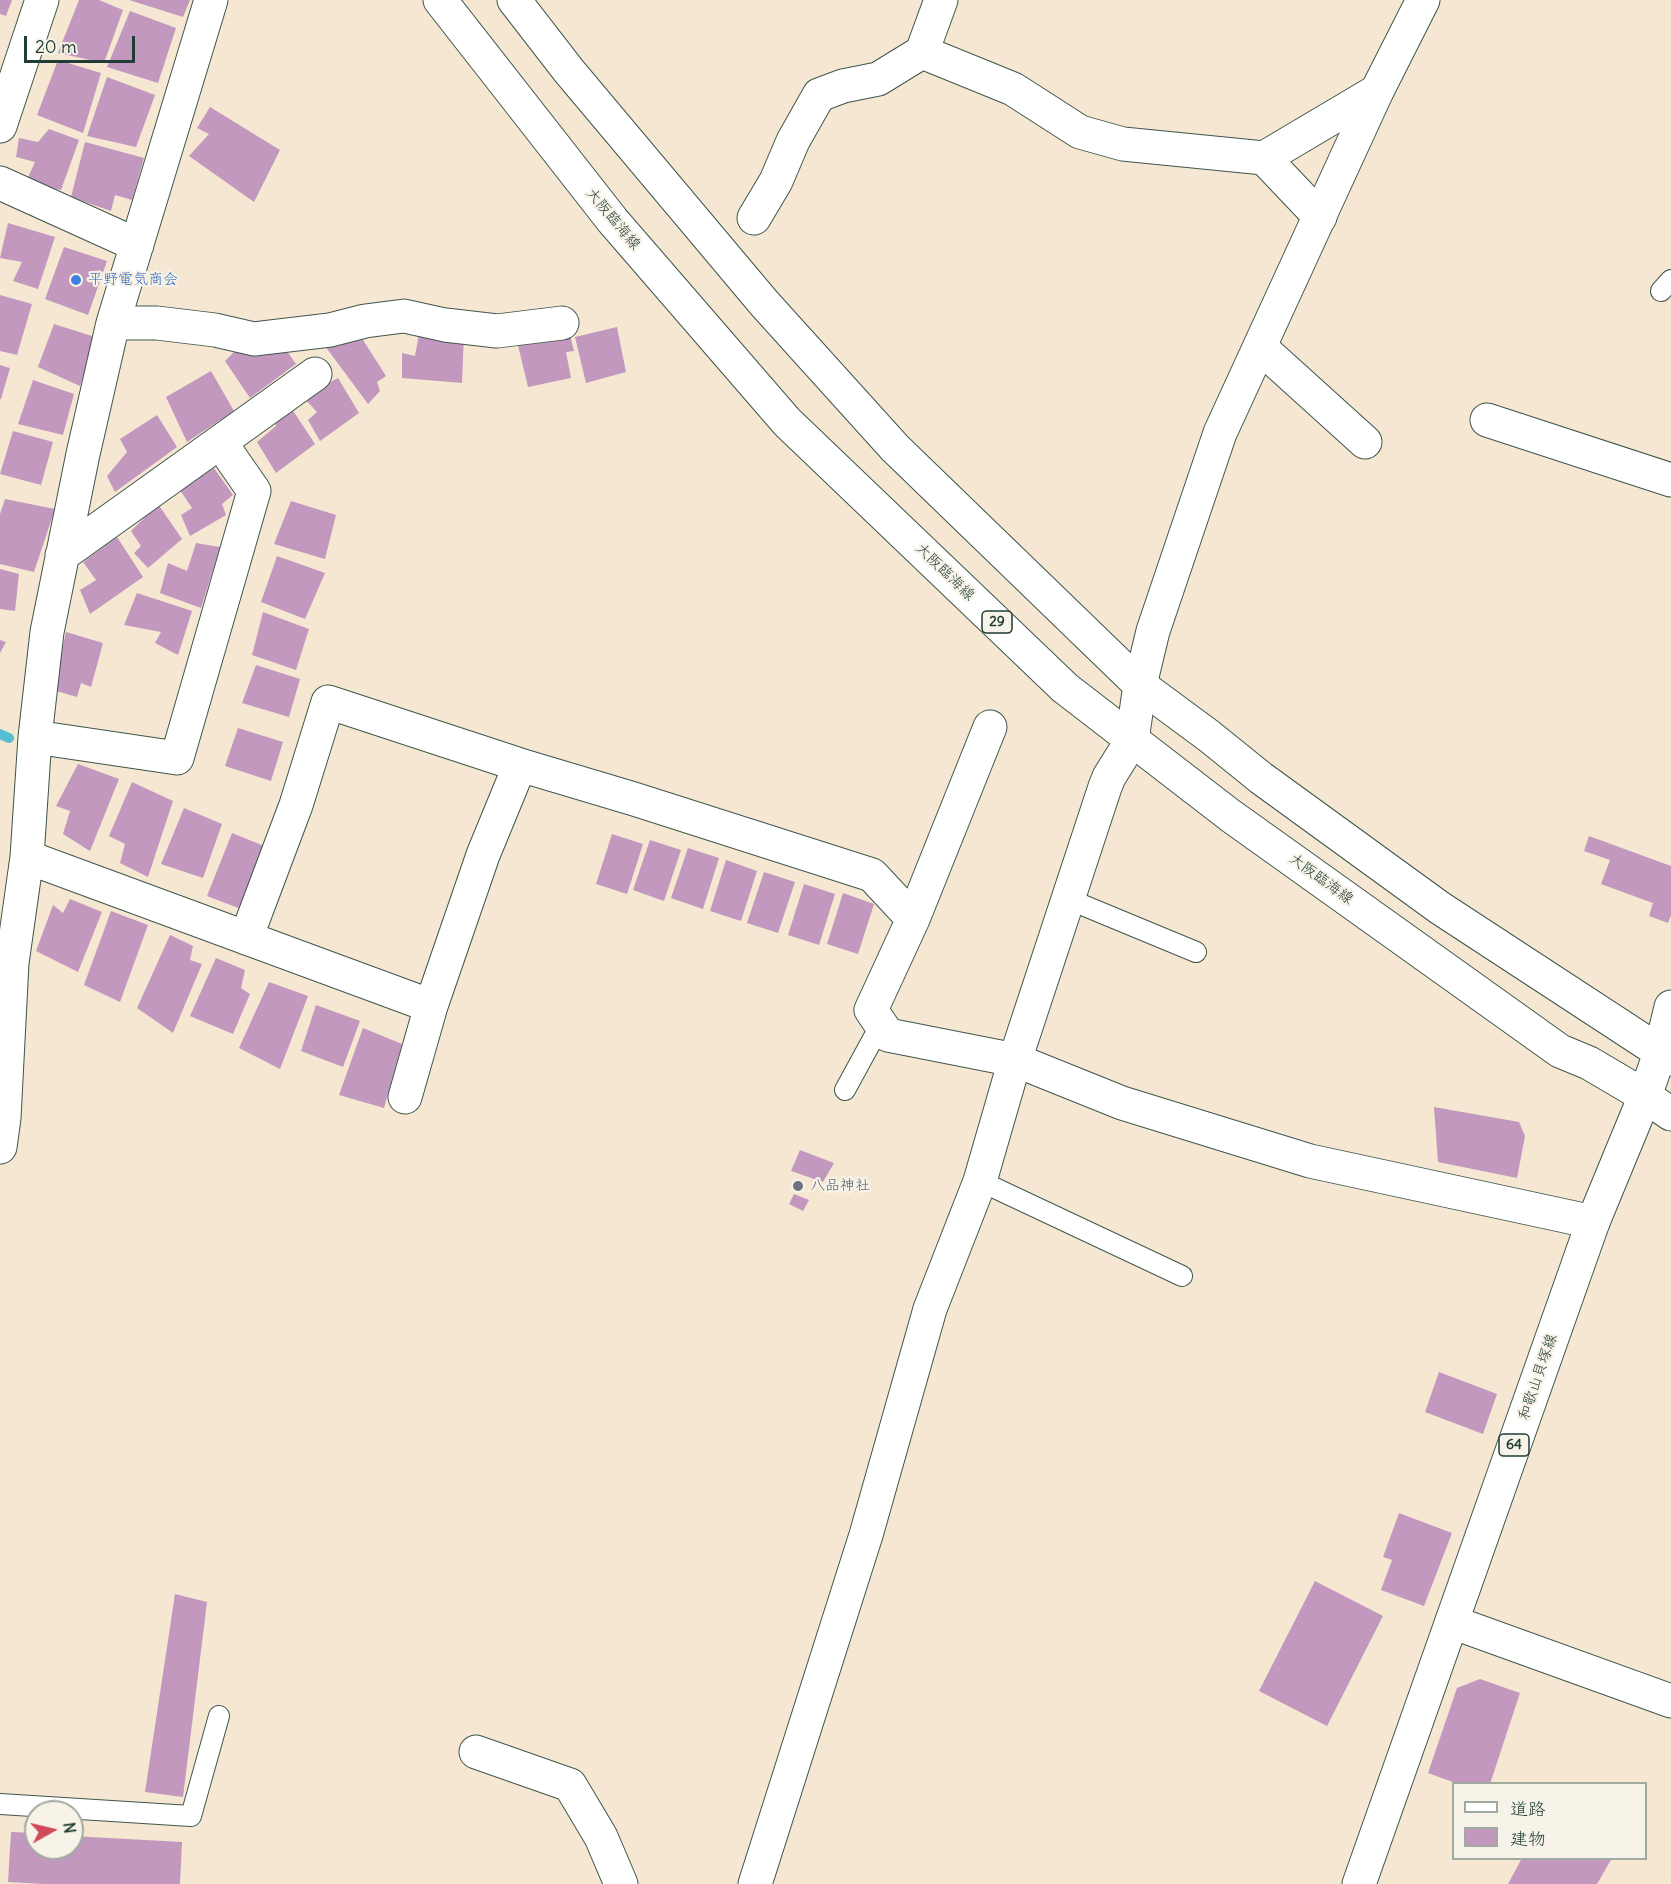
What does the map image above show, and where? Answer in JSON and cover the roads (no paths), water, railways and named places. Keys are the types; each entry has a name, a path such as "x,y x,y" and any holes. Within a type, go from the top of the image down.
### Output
{"street":[{"path":"0,126 42,0"},
{"path":"0,1147 4,1118 12,963 27,856 35,737 47,632 82,453 113,323 211,0"},
{"path":"428,0 472,41"},
{"name":"大阪臨海線","path":"441,0 613,221 787,422 1065,688 1231,816 1560,1051 1589,1063 1658,1105"},
{"path":"514,0 569,71 764,303 888,439 1140,685 1261,778 1440,908 1666,1056"},
{"path":"754,218 776,182 793,141 819,95 843,86 878,79 922,52 941,0"},
{"path":"755,1884 866,1535 930,1309 980,1181 1015,1060 1109,777 1132,740 1140,685 1153,631 1220,434 1377,91 1423,0"},
{"path":"922,52 1013,89 1080,132 1123,144 1264,159 1377,91"},
{"path":"1264,159 1320,217"},
{"path":"0,183 137,245"},
{"path":"113,323 158,323 215,330 254,339 330,330 365,321 404,316 445,325 497,331 562,323"},
{"path":"1260,348 1365,442"},
{"path":"62,555 315,374"},
{"path":"1487,420 1671,480"},
{"path":"35,737 177,758 254,491 220,442"},
{"path":"246,938 296,805 327,702 872,875 913,919"},
{"path":"990,727 913,919 871,1010 888,1035 1015,1060 1122,1102 1310,1161 1593,1222"},
{"path":"405,1097 431,1006 483,855 520,765"},
{"path":"27,856 431,1006"},
{"name":"和歌山貝塚線","path":"1359,1884 1593,1222 1658,1105 1671,1007"},
{"path":"1452,1622 1671,1701"},
{"path":"476,1752 570,1785 601,1837 621,1884"}],"lane":[{"path":"1068,899 1196,952"},
{"path":"845,1090 881,1024"},
{"path":"980,1181 1182,1276"},
{"path":"0,1804 191,1816 219,1716"}],"waterway":[{"path":"0,734 9,738"}],"place":[{"name":"平野電気商会","path":"76,280"},
{"name":"八品神社","path":"798,1186"}]}
